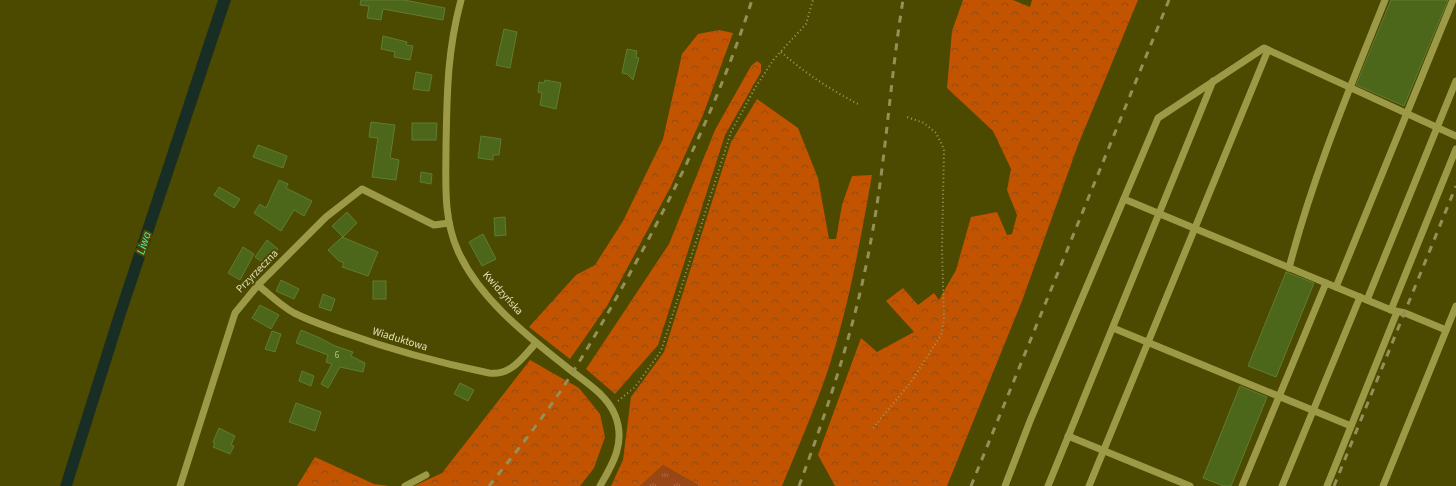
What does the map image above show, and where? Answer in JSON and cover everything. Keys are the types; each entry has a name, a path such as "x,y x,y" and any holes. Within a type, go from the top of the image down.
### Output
{"street":[{"name":"Kwidzyńska","path":"460,0 451,42 447,72 446,207 449,223 458,251 471,274 492,300 536,343 599,393 611,407 616,416 619,433 618,447 614,463 600,486"},
{"path":"1289,268 1312,189 1385,0"},
{"path":"1336,287 1453,0"},
{"path":"1005,486 1030,420 1158,118 1264,48 1456,136"},
{"path":"1089,486 1268,50"},
{"path":"1048,486 1213,81"},
{"path":"1282,486 1314,410 1364,299 1456,81"},
{"path":"1327,486 1456,149"},
{"name":"Przyrzeczna","path":"180,486 235,313 242,302 258,285 326,217 362,189 434,225 449,223"},
{"path":"1124,199 1364,299 1394,311 1405,313 1446,330"},
{"path":"1242,486 1326,283"},
{"name":"Wiaduktowa","path":"258,285 284,306 313,321 369,342 425,359 481,372 496,374 507,372 536,343"},
{"path":"1383,486 1456,306"},
{"path":"1113,328 1351,426"},
{"path":"1068,436 1190,486"},
{"path":"405,486 426,475"}],"path":[{"path":"611,407 634,387 661,352 731,132 755,88 774,59 806,24 813,0"},
{"path":"781,52 799,68 829,89 860,105"},
{"path":"873,428 911,382 941,335 944,320 942,249 944,149 936,133 924,123 907,117"}],"green space":[{"path":"963,0 1013,0 1030,7 1032,0 1138,0 1078,145 1022,301 947,486 835,486 818,455 861,338 877,352 914,332 886,301 903,288 918,305 934,293 939,300 956,270 971,217 997,212 1007,235 1012,234 1017,215 1007,190 1011,169 993,131 947,88 952,31"},
{"path":"719,30 733,33 703,115 670,188 607,306 570,359 529,327 576,275 595,265 623,221 663,139 682,54 698,34"},
{"path":"757,61 761,64 761,72 725,135 658,345 615,394 586,369 669,244 715,130 751,66"},
{"path":"757,99 798,128 818,178 829,239 836,239 842,205 852,176 872,175 847,302 834,351 821,390 782,486 700,486 663,465 640,486 611,486 623,460 631,397 664,352 731,142"},
{"path":"530,360 579,388 600,414 605,437 594,468 580,486 414,486 442,473"},
{"path":"315,457 374,484 389,486 297,486"},
{"path":"663,465 700,486 640,486"}],"water":[{"name":"Liwa","path":"218,0 231,0 125,317 72,486 60,486 114,314"}],"building":[{"path":"361,0 404,0 445,8 443,20 383,9 381,20 367,18 369,6 360,5"},
{"path":"1391,0 1448,0 1404,106 1356,85"},
{"path":"504,29 517,32 510,68 496,65"},
{"path":"383,36 407,42 406,45 413,46 410,60 394,57 395,52 381,49"},
{"path":"627,49 637,51 636,57 639,58 633,80 627,74 622,73"},
{"path":"416,72 432,75 429,91 413,89"},
{"path":"545,80 561,83 556,109 540,105 542,93 538,92 539,82 544,83"},
{"path":"371,122 395,125 390,158 399,160 396,180 372,177 378,138 369,137"},
{"path":"412,123 437,123 436,140 412,140"},
{"path":"481,136 501,139 499,155 493,155 493,160 478,158"},
{"path":"258,145 287,156 283,168 253,157"},
{"path":"421,172 432,174 431,184 420,182"},
{"path":"279,180 288,184 286,188 312,201 304,216 294,210 281,231 254,213 260,204 266,208"},
{"path":"219,187 240,199 234,208 214,195"},
{"path":"347,212 357,223 343,237 332,226"},
{"path":"505,217 506,235 495,236 494,218"},
{"path":"483,234 496,259 482,266 469,242"},
{"path":"342,237 378,252 368,276 342,267 344,263 339,261 328,250"},
{"path":"267,240 278,249 270,260 266,258 262,262 255,257"},
{"path":"243,247 254,254 240,280 228,273"},
{"path":"1286,272 1314,283 1276,377 1248,366"},
{"path":"281,280 299,289 294,299 276,291"},
{"path":"373,281 386,281 386,299 373,299"},
{"path":"323,294 335,299 331,311 319,307"},
{"path":"260,305 279,315 271,329 252,318"},
{"path":"301,330 335,346 353,352 351,356 365,363 363,372 340,367 328,388 321,384 332,364 326,362 328,355 296,343"},
{"path":"272,331 281,334 275,352 265,349"},
{"path":"302,371 314,376 311,386 299,381"},
{"path":"460,383 474,390 468,401 454,394"},
{"path":"1240,386 1267,397 1231,486 1224,486 1203,478"},
{"path":"296,403 321,412 315,431 289,422"},
{"path":"219,428 235,436 231,445 234,446 230,454 213,447 215,443 213,442"}],"railway":[{"path":"489,486 560,392 596,334 647,242 681,175 712,106 727,71 752,0"},
{"path":"799,486 841,364 865,271 876,210 903,0"},
{"path":"971,486 1169,0"},
{"path":"1334,486 1456,186"}]}
